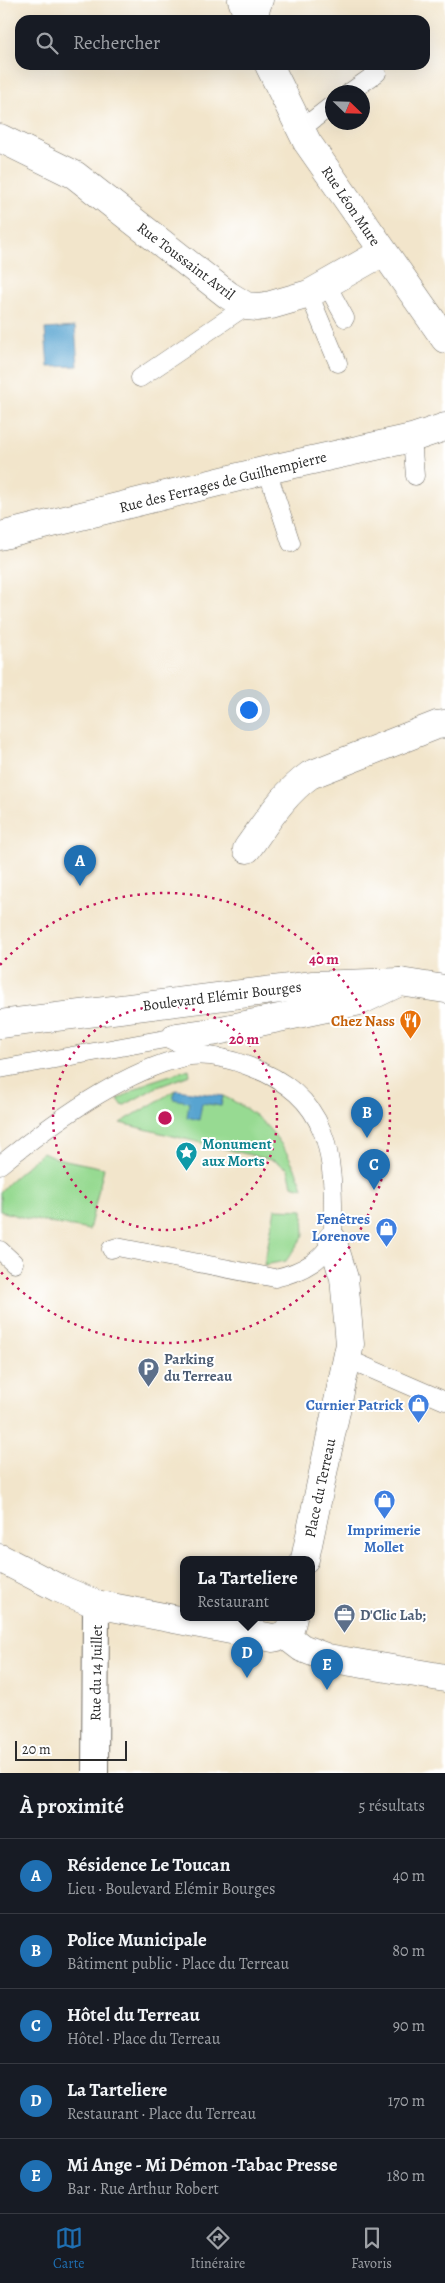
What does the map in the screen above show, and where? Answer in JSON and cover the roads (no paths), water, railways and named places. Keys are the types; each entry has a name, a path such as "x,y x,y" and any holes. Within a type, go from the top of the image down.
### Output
{"street":[{"path":"242,0 247,15"},
{"name":"Rue Léon Mure","path":"271,70 300,130 445,340"},
{"name":"Rue Toussaint Avril","path":"0,138 75,175 228,295 246,306 264,306 318,289 383,252"},
{"name":"Rue des Ferrages de Guilhempierre","path":"0,536 268,470 412,438 445,427"},
{"path":"247,849 285,797 297,784 310,775 437,725 445,724"},
{"path":"188,1042 360,1001 400,982"},
{"name":"Boulevard Elémir Bourges","path":"0,1024 314,985 400,982 445,989"},
{"name":"Place du Terreau","path":"306,1556 348,1359 350,1335 344,1278 332,1239"},
{"path":"0,1558 66,1592 96,1604 180,1620"},
{"name":"Rue du 14 Juillet","path":"95,1773 96,1604"},
{"path":"184,1621 273,1638 289,1626 302,1648 328,1658 445,1678"}],"lane":[{"path":"259,15 264,0"},
{"path":"360,85 377,73"},
{"path":"300,130 325,110"},
{"path":"318,289 346,318"},
{"path":"318,289 338,363"},
{"path":"140,378 246,306"},
{"path":"412,438 415,476"},
{"path":"268,470 291,542"},
{"path":"0,1165 28,1142 101,1093 161,1064 188,1042"},
{"path":"0,1069 188,1042 218,1058 264,1072 286,1084 313,1112 327,1142 331,1161 332,1239 309,1266 293,1274 275,1278 118,1247 110,1249"},
{"path":"0,1250 14,1263"},
{"path":"348,1359 445,1401"}],"water":[{"path":"75,327 78,366 48,367 45,329"},
{"path":"176,1090 223,1096 221,1106 202,1103 199,1120 187,1117 189,1102 173,1099"}],"place":[{"name":"Résidence Le Toucan","path":"80,886"},
{"name":"Chez Nass","path":"411,1040"},
{"name":"Police Municipale","path":"367,1138"},
{"name":"Monument aux Morts","path":"186,1172"},
{"name":"Hôtel du Terreau","path":"374,1190"},
{"name":"Fenêtres Lorenove","path":"386,1247"},
{"name":"Parking du Terreau","path":"148,1387"},
{"name":"Curnier Patrick","path":"419,1424"},
{"name":"Imprimerie Mollet","path":"384,1520"},
{"name":"D'Clic Lab;","path":"344,1634"},
{"name":"La Tarteliere","path":"247,1678"},
{"name":"Mi Ange - Mi Démon -Tabac Presse","path":"327,1690"}]}
